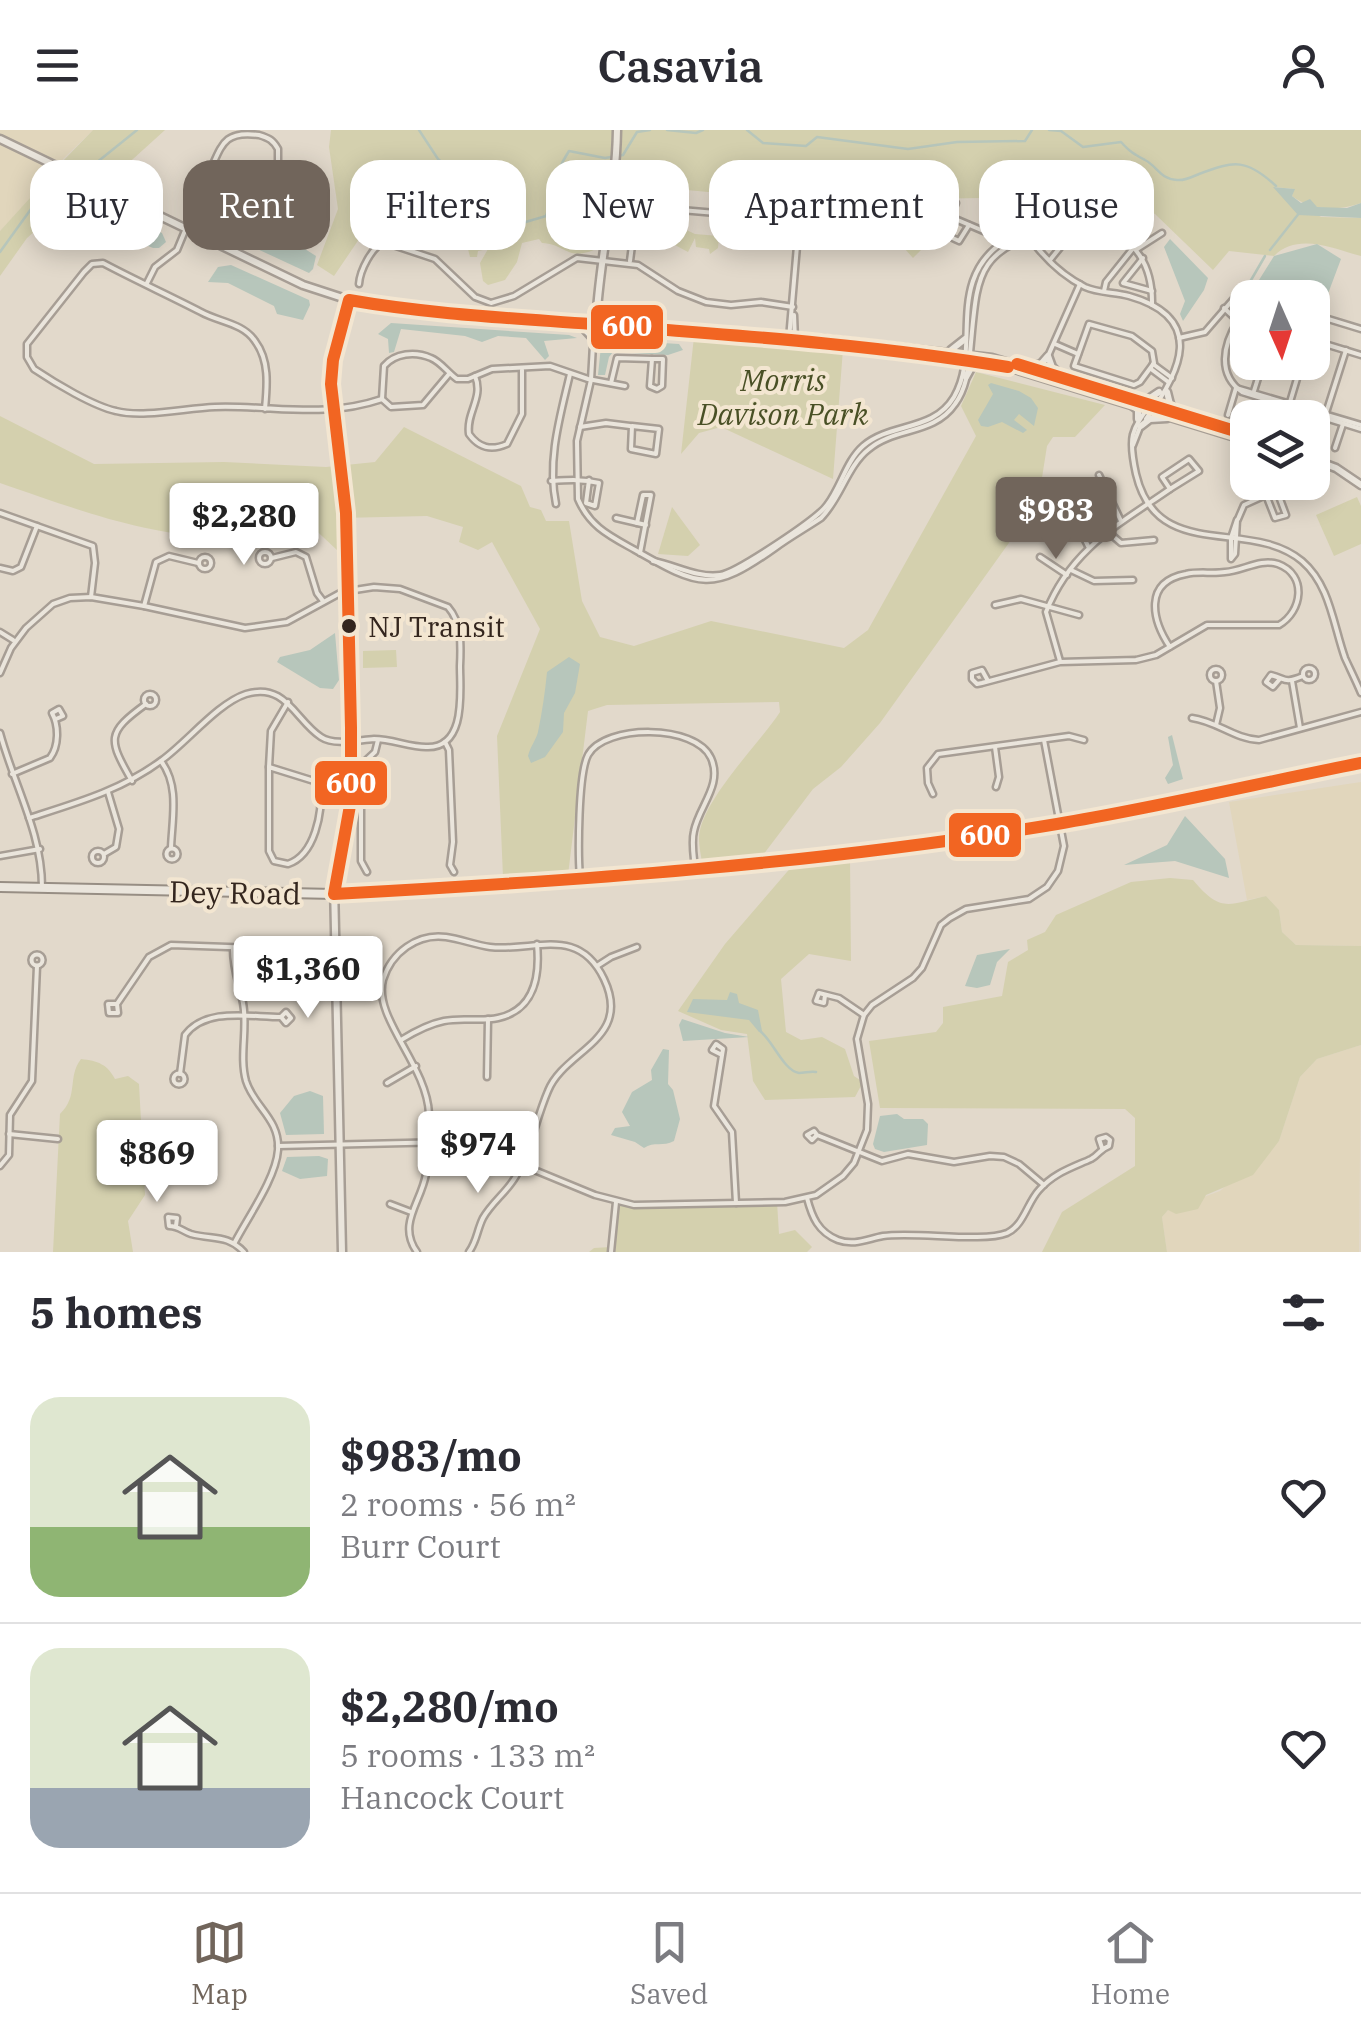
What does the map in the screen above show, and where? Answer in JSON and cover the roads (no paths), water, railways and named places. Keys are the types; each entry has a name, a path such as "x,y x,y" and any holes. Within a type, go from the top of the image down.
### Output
{"main road":[{"name":"Dey Road","path":"0,887 334,894 695,869 834,855 1060,824 1361,763"}],"street":[{"path":"617,130 617,161 600,260 591,380 580,427 578,479 578,499 588,519 615,539 675,573 707,580 740,573 821,518 869,448 928,426 947,414 961,395 971,368 983,362"},
{"path":"238,131 268,138 278,149 278,180 266,190 212,167 230,134 238,131"},
{"path":"0,139 183,227"},
{"path":"629,262 635,222 646,207 716,213 752,231 786,228 797,242 792,340"},
{"path":"959,221 979,229"},
{"path":"959,239 968,225"},
{"path":"1154,238 1162,233"},
{"path":"146,284 155,267 177,250 183,237"},
{"path":"359,284 360,273 378,243 387,242 441,262 475,296 491,303 514,296 571,259 629,262 684,294 706,302 762,302 793,309"},
{"path":"231,250 302,284 349,300 397,310 966,356 1150,406"},
{"path":"966,377 965,339 972,287 981,266 998,250"},
{"path":"652,561 708,575 722,575 739,568 826,506 866,444 930,421 943,411 958,391 977,287 999,250"},
{"path":"1041,250 1080,284 1127,295 1172,319 1179,338 1178,363 1167,386 1132,430 1136,472 1149,504 1162,518 1186,532 1289,551 1314,574 1326,594 1345,657 1361,693"},
{"path":"1050,260 1058,250"},
{"path":"1104,292 1106,282 1134,250"},
{"path":"1137,250 1152,291 1152,305"},
{"path":"1143,258 1123,283 1152,291"},
{"path":"265,410 266,370 252,336 102,263 92,264 29,340 26,353 31,366 118,412 219,406 265,410 333,411 382,399"},
{"path":"1026,366 1039,364 1048,356 1080,284"},
{"path":"342,1252 334,894 351,800 351,740 344,482 333,411 333,360 349,300"},
{"path":"1179,338 1205,332 1230,302"},
{"path":"1224,308 1230,314"},
{"path":"1330,320 1361,329"},
{"path":"579,323 594,340"},
{"path":"1152,367 1134,384 1074,366 1089,324 1132,336 1152,351 1152,367 1167,386 1170,404 1182,417"},
{"path":"594,340 614,326"},
{"path":"947,352 965,339"},
{"path":"811,341 947,352 1026,366 1230,432"},
{"path":"1054,344 1078,354"},
{"path":"1330,345 1361,355"},
{"path":"1230,347 1224,366 1228,380 1236,388 1277,400"},
{"path":"1330,400 1346,350"},
{"path":"449,374 423,405 391,408 382,399 384,366 397,355 429,356 449,374 463,380 492,369 550,366 625,386"},
{"path":"1048,356 1054,370 1066,378"},
{"path":"611,383 617,358 652,359 663,360 662,386 657,389 650,386 652,359"},
{"path":"475,376 480,390 468,420 469,434 479,445 497,448 507,444 522,417 522,370"},
{"path":"556,504 551,481 555,440 570,374"},
{"path":"1253,394 1257,380"},
{"path":"1150,406 1167,386"},
{"path":"1228,414 1236,388"},
{"path":"1128,402 1138,410 1139,423"},
{"path":"1139,423 1158,417 1182,417"},
{"path":"1330,417 1361,427"},
{"path":"1336,448 1343,421"},
{"path":"580,427 606,423 632,426 659,430 656,454 631,449 632,426"},
{"path":"1060,662 1046,618 1048,607 1069,573 1088,546 1106,530 1199,471 1190,459 1162,477 1170,489"},
{"path":"1330,466 1361,485"},
{"path":"1099,475 1121,522"},
{"path":"551,481 578,479 590,480 601,485 595,506 586,502 590,480"},
{"path":"1277,490 1286,514 1274,518 1266,494 1277,490"},
{"path":"637,523 645,494 652,497 640,554"},
{"path":"1232,571 1237,520 1244,505 1254,500"},
{"path":"0,513 92,546 95,563 90,597"},
{"path":"1073,516 1088,546"},
{"path":"616,518 646,525"},
{"path":"0,568 13,571 21,567 37,526"},
{"path":"1106,530 1121,544 1154,540"},
{"path":"272,558 296,552 306,558 323,601"},
{"path":"144,606 156,562 169,556 198,562"},
{"path":"1040,557 1094,581 1134,580"},
{"path":"988,681 1060,662 1136,660 1170,647 1207,625 1274,627 1292,615 1298,604 1296,580 1284,568 1267,562 1232,571 1182,574 1162,588 1156,599 1154,619 1170,647"},
{"path":"0,673 15,641 53,604 63,599 90,597 244,628 286,622 348,590 391,587 441,604 454,613 460,639 460,706 456,725 444,742 430,748 378,740 337,742 322,738 288,702 265,692 237,698 132,781 30,818"},
{"path":"995,605 1021,599 1079,615"},
{"path":"0,632 15,641"},
{"path":"1278,680 1292,681 1303,676"},
{"path":"1216,681 1220,708 1216,725"},
{"path":"1292,681 1300,728"},
{"path":"269,767 320,786 321,799 308,848 298,860 288,864 274,861 269,850 269,767 272,731 288,702"},
{"path":"132,781 116,753 113,738 119,724 146,704"},
{"path":"1192,718 1247,740 1259,740 1361,712"},
{"path":"12,774 50,758 57,746 56,719"},
{"path":"0,733 40,849 42,888"},
{"path":"580,879 585,762 599,743 621,735 686,735 711,758 713,784 693,837 695,869"},
{"path":"932,794 926,775 933,757 1076,736 1084,740"},
{"path":"367,872 361,860 361,765 375,752 378,740"},
{"path":"278,1146 428,1142 476,1146 595,1195 660,1206 807,1198 844,1176 859,1152 868,1118 857,1039 864,1015 878,999 922,968 942,925 950,918 966,909 1028,899 1047,887 1062,859 1060,824 1044,740"},
{"path":"444,742 448,750 452,820 450,865 454,872"},
{"path":"995,746 999,777 996,787"},
{"path":"161,761 174,788 171,848"},
{"path":"104,854 116,847 119,837 108,792"},
{"path":"0,856 40,849"},
{"path":"416,1251 408,1232 411,1212 424,1186 428,1099 416,1066 386,1012 382,988 387,969 399,952 427,937 444,936 492,947 560,943 589,957 597,966 609,995 610,1011 602,1034 549,1087 522,1163 506,1192 486,1214 468,1252"},
{"path":"118,1004 149,957 180,944 336,951"},
{"path":"401,1040 441,1021 507,1015 531,995 539,967 536,944"},
{"path":"597,966 637,947"},
{"path":"233,949 234,974 243,1002 246,1080 269,1115 278,1146 272,1171 235,1242"},
{"path":"0,1166 9,1155 13,1110 32,1081 37,966"},
{"path":"825,995 839,998 864,1015"},
{"path":"180,1074 182,1048 194,1024 210,1017 280,1017"},
{"path":"487,1078 488,1019"},
{"path":"720,1054 721,1075 714,1106 732,1132 736,1204"},
{"path":"388,1083 416,1066"},
{"path":"10,1134 58,1138"},
{"path":"817,1135 882,1160 908,1154 954,1162 996,1156 1019,1164 1044,1185"},
{"path":"807,1198 820,1228 841,1241 1002,1234 1020,1222 1044,1185 1064,1169 1094,1158 1102,1148"},
{"path":"611,1252 616,1201"},
{"path":"390,1204 411,1212"},
{"path":"176,1226 188,1234 235,1242 244,1252"}],"waterway":[{"path":"0,252 31,209 65,188 137,130"},
{"path":"419,130 438,159 474,191 505,199 512,226 546,216 569,151 605,158 623,155 637,132 650,130"},
{"path":"667,130 703,130"},
{"path":"747,130 763,143 806,146 817,137 908,149 957,142 1025,141 1032,130"},
{"path":"1049,130 1061,131 1083,147 1121,142 1171,179 1240,165 1257,171 1276,186"},
{"path":"1270,250 1300,212"},
{"path":"1251,280 1265,256"},
{"path":"760,1031 794,1071 816,1072"}],"place":[{"name":"NJ Transit","path":"349,626"}],"park label":[{"name":"Morris Davison Park","path":"783,396"}]}
